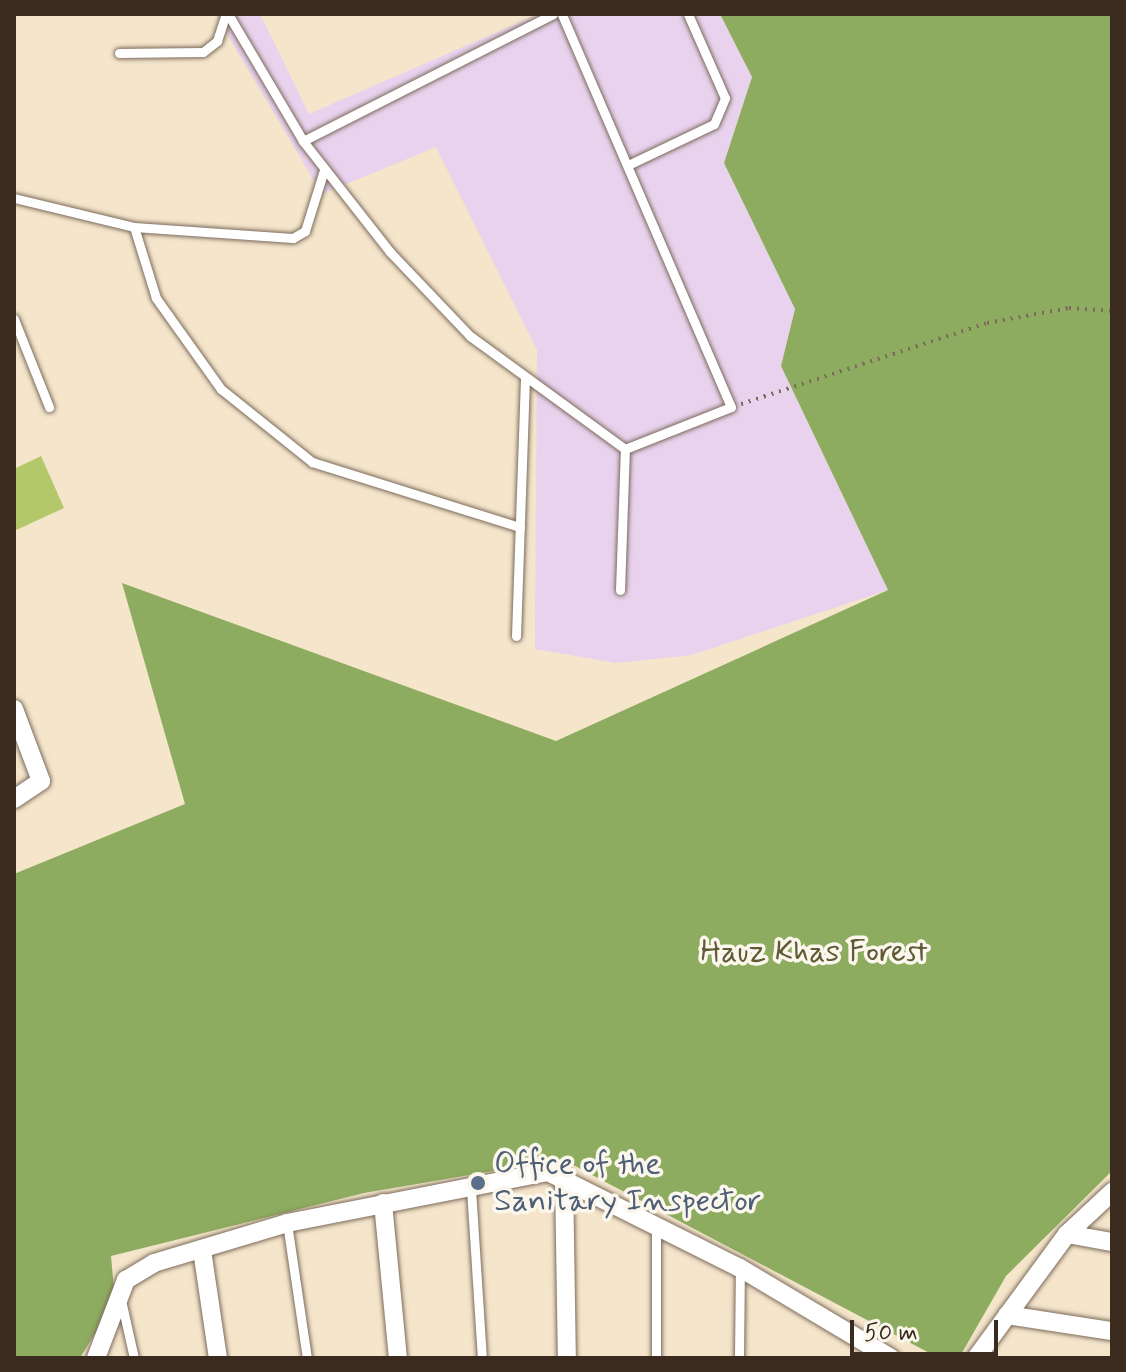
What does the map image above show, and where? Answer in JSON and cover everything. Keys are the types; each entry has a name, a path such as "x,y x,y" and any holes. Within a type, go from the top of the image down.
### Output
{"street":[{"path":"14,709 41,781 14,799"},
{"path":"96,1358 136,1271 287,1223 548,1172 564,1176 740,1268 891,1358"},
{"path":"564,1176 567,1358"},
{"path":"976,1358 1067,1234 1112,1192"},
{"path":"383,1203 398,1358"},
{"path":"1067,1234 1112,1242"},
{"path":"202,1250 218,1358"},
{"path":"1007,1315 1112,1331"}],"lane":[{"path":"119,53 203,52 217,41 227,14"},
{"path":"227,14 303,141 324,170 438,303 525,379 625,449"},
{"path":"303,141 553,14"},
{"path":"562,14 731,407 625,449"},
{"path":"628,165 714,124 725,98 688,14"},
{"path":"14,198 134,227 293,238 305,231 324,170"},
{"path":"134,227 156,298 221,389 312,462 520,527"},
{"path":"14,319 49,407"},
{"path":"516,636 525,379"},
{"path":"620,590 625,449"},
{"path":"471,1189 482,1358"},
{"path":"287,1223 307,1358"},
{"path":"656,1223 656,1358"},
{"path":"739,1358 740,1268"},
{"path":"121,1300 134,1358"}],"path":[{"path":"731,407 987,323 1069,308 1112,311"}],"shaded area":[{"path":"215,14 260,14 309,114 539,14 720,14 752,77 724,163 795,309 781,366 888,590 692,655 616,663 535,649 537,350 436,147 322,194"}],"green space":[{"name":"Hauz Khas Forest","path":"720,14 1112,14 1112,1171 1006,1276 959,1358 939,1358 562,1159 364,1193 111,1256 115,1300 80,1358 14,1358 14,874 185,804 122,583 556,741 888,590 781,366 795,309 724,163 752,77"},
{"path":"41,456 64,508 14,531 14,469"}],"place":[{"name":"Office of the Sanitary Inspector","path":"478,1183"}]}
